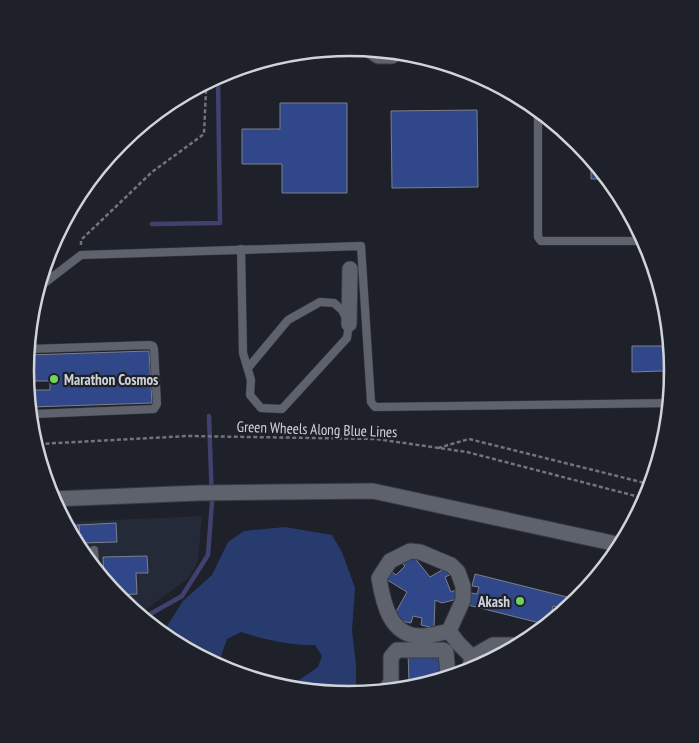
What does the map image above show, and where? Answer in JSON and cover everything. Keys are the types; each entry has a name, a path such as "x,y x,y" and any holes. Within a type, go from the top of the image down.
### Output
{"street":[{"path":"349,324 350,269"},
{"path":"61,499 212,493 373,491 614,543"},
{"path":"410,551 415,551 452,565 458,572 463,600 449,631 420,636 401,632 391,619 383,602 379,578 390,561 410,551"},
{"path":"449,631 458,643 467,664"},
{"path":"478,660 493,645 507,645"},
{"path":"389,685 391,657 397,650 443,650 446,652 448,671"}],"lane":[{"path":"538,118 538,237 541,241 637,241"},
{"path":"48,280 81,255 361,246 371,402 375,406 664,403"},
{"path":"241,249 243,353 251,380 250,394 261,408 282,408 347,338 349,324 342,310 334,303 320,302 288,320 248,368"},
{"path":"34,348 153,346 157,404 154,409 36,414"},
{"path":"94,550 95,558"}],"path":[{"path":"81,255 81,240 152,172 204,134 206,90"},
{"name":"Green Wheels Along Blue Lines","path":"43,444 188,436 376,439 467,452 639,497"},
{"path":"437,448 469,439 644,483"}],"shaded area":[{"path":"202,516 198,561 190,577 144,611 126,595 99,564 72,522"},
{"path":"285,527 332,535 342,552 355,588 352,630 356,687 329,687 298,683 299,680 318,667 322,656 315,645 278,642 241,632 227,639 221,656 222,660 192,645 168,630 167,626 183,601 212,575 228,542 244,531"}],"building":[{"path":"280,103 347,103 347,193 282,193 282,164 242,164 242,129 280,129"},
{"path":"477,110 478,187 392,188 391,111"},
{"path":"591,168 600,179 591,179"},
{"path":"663,332 665,396 663,371 632,372 632,346 663,346"},
{"name":"Marathon Cosmos","path":"149,351 152,403 35,407 34,390 50,390 50,381 34,381 34,355","holes":["81,376 97,376 98,385 82,386"]},
{"path":"116,523 117,542 84,543 80,535 79,525"},
{"path":"74,525 79,525 80,535"},
{"path":"410,552 430,577 449,566 452,574 445,577 451,592 458,589 461,598 442,603 435,600 434,628 421,625 422,618 413,616 411,623 392,619 407,592 384,578 391,571 396,575 405,566 400,561"},
{"path":"147,556 148,573 136,573 137,594 126,595 112,580 104,570 103,557"},
{"name":"Akash","path":"475,574 570,598 559,608 553,606 551,614 540,623 468,605 471,593 477,594 479,587 472,586"},
{"path":"408,651 440,651 440,673 409,681"}],"waterway":[{"path":"152,224 220,223 218,85"},
{"path":"148,615 182,596 208,555 212,502 209,416"}],"place":[{"name":"Marathon Cosmos","path":"54,379"},
{"name":"Akash","path":"520,601"}]}
